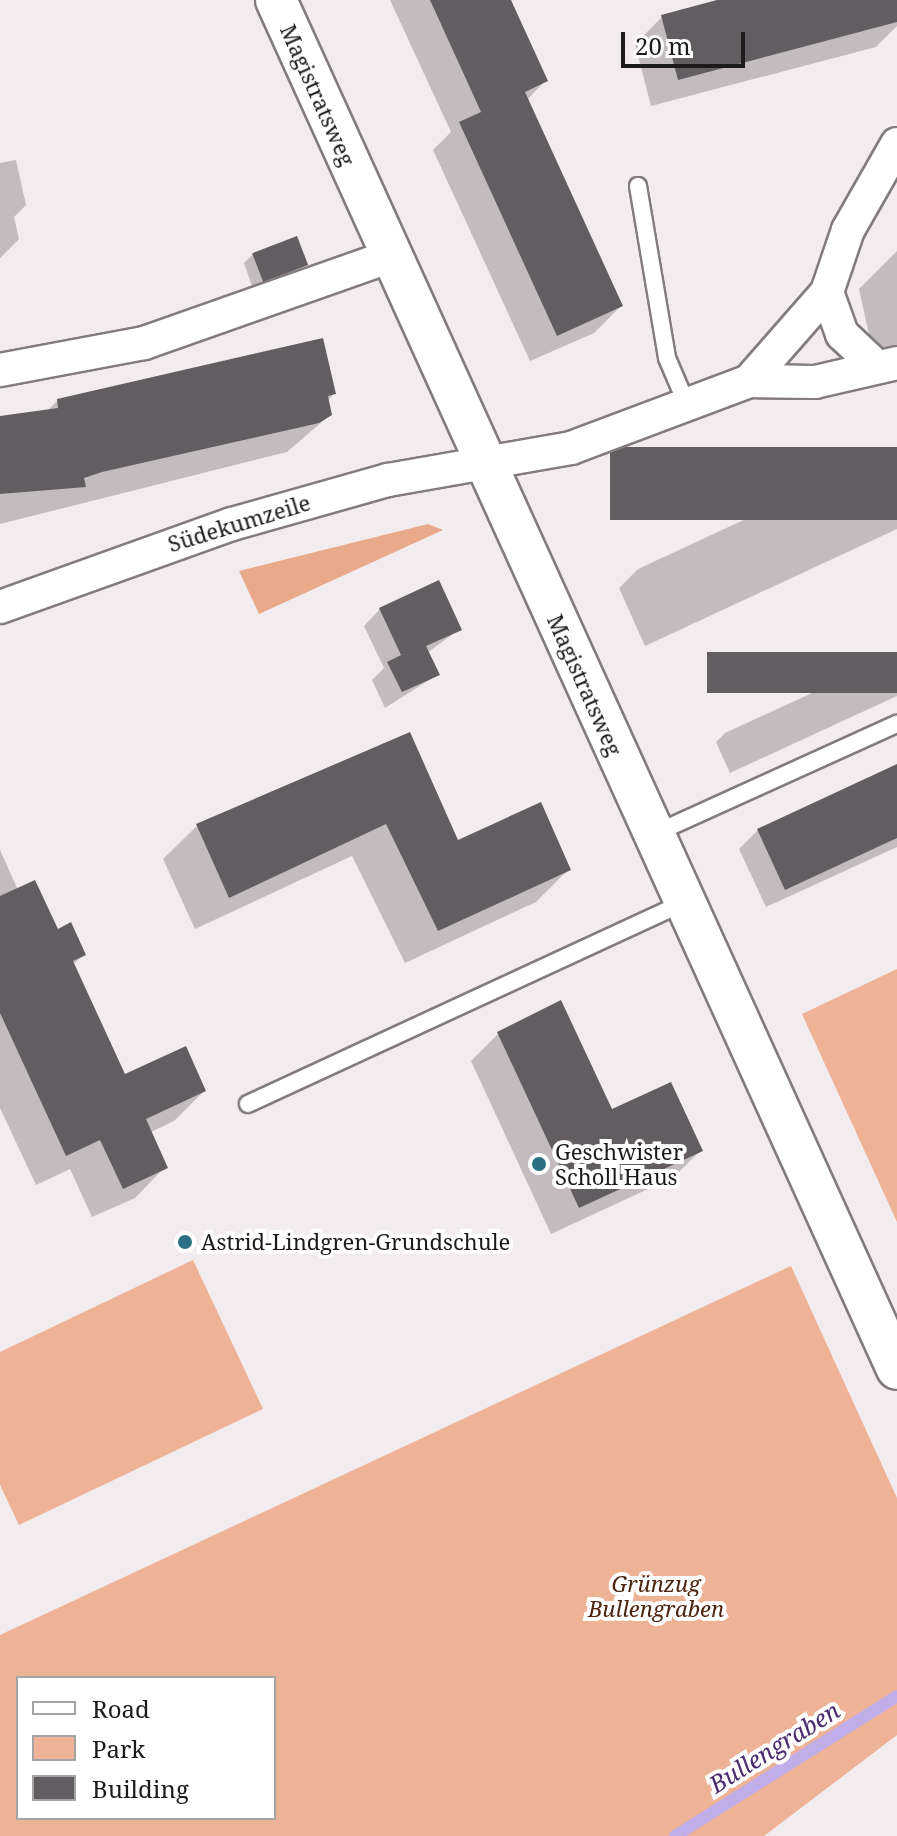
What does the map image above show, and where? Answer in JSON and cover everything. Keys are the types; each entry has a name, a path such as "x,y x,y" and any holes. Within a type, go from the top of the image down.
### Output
{"street":[{"name":"Magistratsweg","path":"276,0 897,1369"},
{"path":"749,381 827,292 848,230 897,144"},
{"path":"0,370 144,343 391,256"},
{"path":"827,292 842,334 887,365"},
{"path":"749,381 815,382 887,365"},
{"name":"Südekumzeile","path":"0,607 286,508 571,448 685,400 749,381"}],"lane":[{"path":"638,186 667,358 685,400"},
{"path":"653,835 897,724"},
{"path":"248,1104 684,903"}],"green space":[{"path":"897,969 897,1222 802,1014"},
{"path":"193,1260 263,1409 19,1525 0,1485 0,1352"},
{"name":"Grünzug Bullengraben","path":"791,1266 897,1498 897,1735 764,1836 0,1836 0,1635"}],"shaded area":[{"path":"428,524 443,530 259,614 239,571"}],"building":[{"path":"430,0 511,0 548,81 525,92 623,306 557,336 459,122 481,112"},
{"path":"717,0 897,0 897,22 678,80 661,15"},
{"path":"297,236 308,265 263,282 252,253"},
{"path":"323,338 336,394 328,396 332,415 319,423 102,472 84,478 86,487 0,494 0,416 58,408 57,399"},
{"path":"610,447 897,447 897,520 610,520"},
{"path":"439,580 462,630 426,646 440,675 402,692 387,662 401,655 379,608"},
{"path":"707,652 897,652 897,693 707,693"},
{"path":"410,732 458,840 541,802 571,870 438,931 386,824 229,898 196,824"},
{"path":"897,764 897,838 785,890 757,829"},
{"path":"35,880 58,929 71,922 86,955 73,961 125,1074 186,1046 206,1091 146,1119 168,1168 123,1189 100,1140 66,1156 0,1013 0,896"},
{"path":"561,1000 612,1109 671,1082 703,1151 579,1208 497,1032"}],"waterway":[{"name":"Bullengraben","path":"675,1836 897,1696"}],"place":[{"name":"Geschwister Scholl Haus","path":"539,1164"},
{"name":"Astrid-Lindgren-Grundschule","path":"185,1242"}]}
